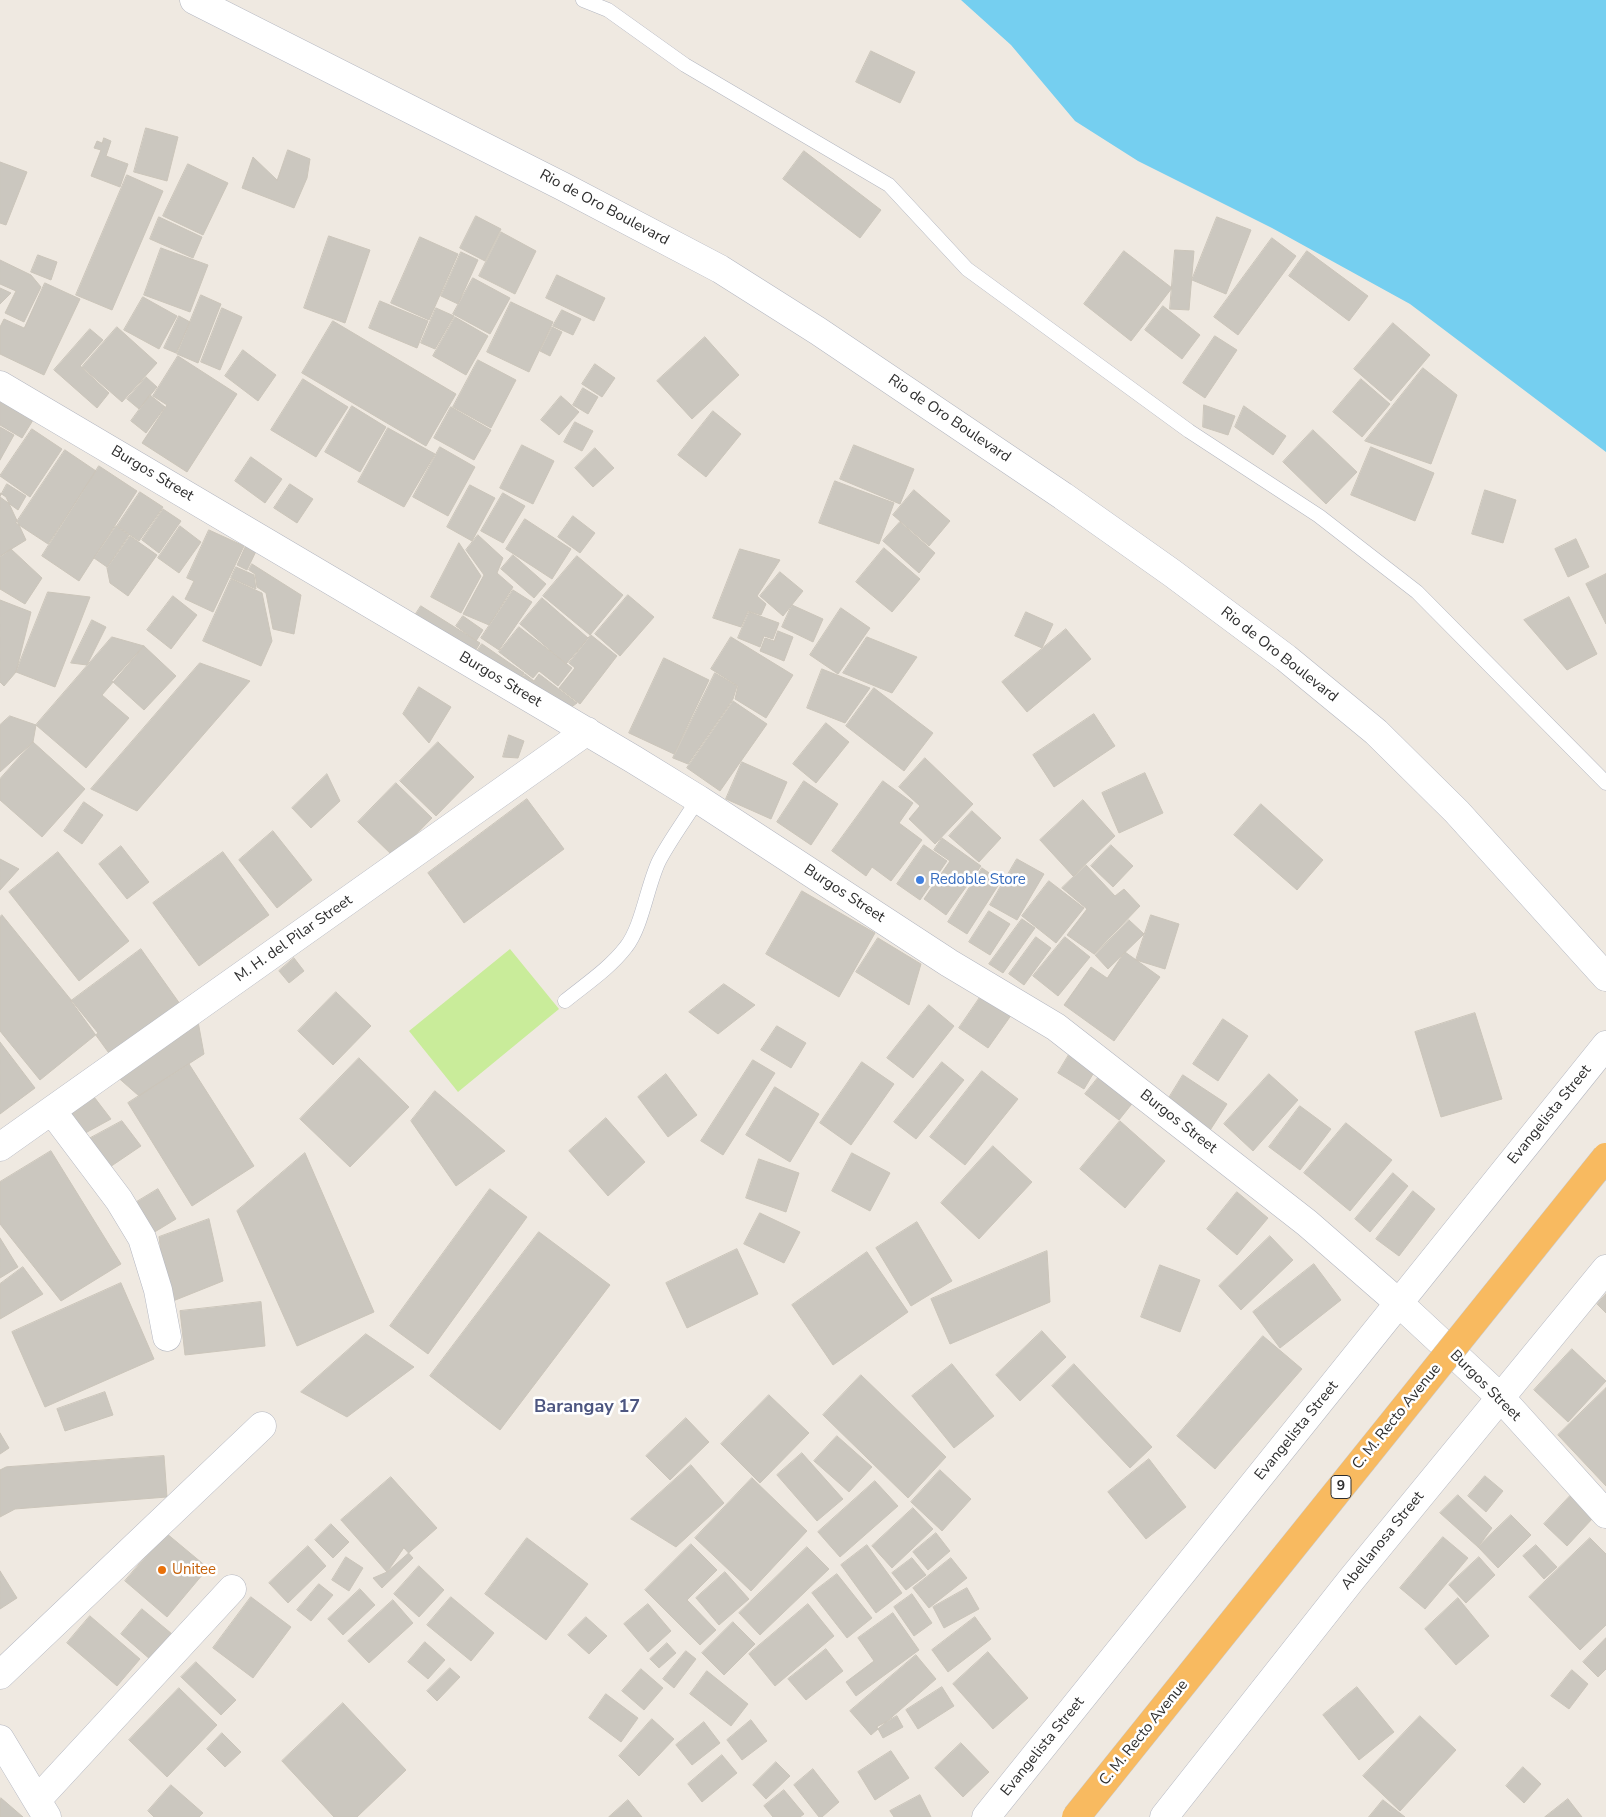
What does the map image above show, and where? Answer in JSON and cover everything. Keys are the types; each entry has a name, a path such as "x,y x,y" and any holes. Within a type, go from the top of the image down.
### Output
{"highway":[{"name":"C. M. Recto Avenue","path":"1076,1817 1606,1157"}],"street":[{"name":"Rio de Oro Boulevard","path":"194,0 553,181 720,270 818,331 1063,496 1172,573 1278,653 1376,732 1457,812 1606,977"},
{"name":"Burgos Street","path":"0,385 587,731 698,799 949,963 1056,1027 1307,1223 1400,1304 1500,1398 1606,1514"},
{"name":"M. H. del Pilar Street","path":"0,1146 587,731"},
{"name":"Evangelista Street","path":"986,1817 1400,1304 1606,1045"},
{"path":"52,1111 119,1200 142,1238 158,1290 167,1337"},
{"name":"Abellanosa Street","path":"1164,1817 1351,1580 1606,1269"},
{"path":"0,1675 262,1426"},
{"path":"0,1739 42,1808 232,1589"}],"lane":[{"path":"583,0 608,10 685,65 889,185 967,269 1189,431 1319,516 1417,592 1606,783"},
{"path":"566,1001 604,970 627,946 639,921 648,888 660,861 698,799"}],"green space":[{"path":"510,949 559,1009 458,1092 409,1031"}],"water":[{"path":"961,0 1606,0 1606,452 1410,304 1272,228 1138,161 1075,121 1011,45"}],"building":[{"path":"871,51 915,72 900,103 856,82"},
{"path":"146,128 178,137 167,181 134,172"},
{"path":"104,138 111,141 106,156 128,164 120,187 91,176 101,150 94,148 97,141 102,143"},
{"path":"288,150 310,159 307,178 294,208 242,188 253,157 277,180"},
{"path":"804,151 881,210 860,238 783,179"},
{"path":"0,162 27,172 6,225 0,223"},
{"path":"188,164 228,183 203,235 163,216"},
{"path":"127,175 163,191 112,310 76,295"},
{"path":"476,216 501,229 485,261 460,248"},
{"path":"159,217 202,237 193,258 150,239"},
{"path":"1217,217 1251,230 1226,294 1192,280"},
{"path":"501,232 536,251 515,294 479,276"},
{"path":"329,236 370,250 345,323 304,308"},
{"path":"420,237 458,254 429,320 391,303"},
{"path":"1272,238 1296,256 1238,335 1214,317"},
{"path":"161,248 208,265 190,312 144,295"},
{"path":"1175,250 1194,251 1189,310 1170,309"},
{"path":"1124,251 1172,288 1131,341 1084,304"},
{"path":"1307,251 1368,296 1349,321 1289,276"},
{"path":"461,252 478,260 458,304 441,296"},
{"path":"38,255 57,262 51,280 31,272"},
{"path":"0,260 31,275 41,287 24,322 5,313 16,291 0,284"},
{"path":"557,275 605,298 594,321 546,298"},
{"path":"473,278 510,298 490,334 453,314"},
{"path":"45,283 80,299 44,375 0,354 0,327 4,319 24,328"},
{"path":"0,288 11,293 0,304"},
{"path":"201,295 221,304 198,363 177,354"},
{"path":"143,297 177,316 159,349 124,330"},
{"path":"380,301 428,321 417,348 369,328"},
{"path":"511,302 553,322 529,372 487,352"},
{"path":"1163,306 1200,335 1182,359 1145,330"},
{"path":"222,308 242,317 220,370 201,362"},
{"path":"436,308 454,316 435,349 421,343"},
{"path":"562,310 581,319 573,335 553,326"},
{"path":"179,316 190,322 176,353 164,348"},
{"path":"455,317 488,336 466,375 433,356"},
{"path":"333,321 456,394 426,446 302,373"},
{"path":"1393,323 1430,355 1391,401 1354,369"},
{"path":"117,327 157,363 122,402 82,367"},
{"path":"552,327 562,332 550,356 540,351"},
{"path":"90,329 103,340 80,366 109,393 97,408 54,370"},
{"path":"1215,336 1237,350 1205,398 1183,383"},
{"path":"705,337 739,375 692,419 657,381"},
{"path":"243,350 276,375 258,401 225,376"},
{"path":"178,356 237,394 187,472 142,443 167,405 153,396"},
{"path":"478,360 516,380 491,428 453,407"},
{"path":"595,364 615,378 602,397 582,384"},
{"path":"1423,368 1457,395 1431,464 1365,441"},
{"path":"146,377 157,387 139,409 127,399"},
{"path":"303,379 348,407 316,457 271,430"},
{"path":"1361,379 1390,404 1362,437 1333,412"},
{"path":"0,388 38,412 22,438 0,425"},
{"path":"583,388 598,397 588,414 573,405"},
{"path":"150,395 165,407 146,433 131,421"},
{"path":"561,396 579,412 559,435 541,420"},
{"path":"1204,405 1235,416 1228,435 1203,427"},
{"path":"352,406 386,427 360,472 325,452"},
{"path":"1244,406 1286,436 1273,455 1235,427"},
{"path":"451,407 491,430 474,460 434,438"},
{"path":"713,411 741,434 706,477 678,455"},
{"path":"575,422 593,431 582,451 564,442"},
{"path":"0,427 14,435 0,460"},
{"path":"388,428 435,454 404,507 358,482"},
{"path":"32,429 62,449 30,497 0,476"},
{"path":"1313,430 1357,472 1326,504 1283,462"},
{"path":"522,445 554,461 533,504 500,488"},
{"path":"854,445 914,469 900,504 840,479"},
{"path":"440,447 475,467 448,516 413,497"},
{"path":"1371,447 1434,473 1415,521 1351,495"},
{"path":"595,448 614,468 593,487 575,468"},
{"path":"65,450 96,471 48,544 16,523"},
{"path":"251,457 282,479 265,503 235,481"},
{"path":"99,466 137,491 79,581 42,556"},
{"path":"835,481 894,503 879,544 819,523"},
{"path":"7,484 26,496 18,510 0,497"},
{"path":"290,484 313,499 297,523 274,508"},
{"path":"470,485 495,498 472,541 447,527"},
{"path":"914,490 950,521 929,546 893,515"},
{"path":"1485,490 1516,500 1503,543 1472,534"},
{"path":"140,492 163,507 139,541 117,526"},
{"path":"0,493 6,497 26,540 0,556"},
{"path":"503,493 525,506 503,543 481,531"},
{"path":"163,509 181,521 159,553 142,540"},
{"path":"573,516 595,533 580,553 558,537"},
{"path":"525,519 571,549 552,579 506,549"},
{"path":"900,522 935,553 919,573 883,541"},
{"path":"116,526 129,535 107,567 94,558"},
{"path":"180,526 201,542 179,573 158,558"},
{"path":"209,530 244,546 213,612 185,599 194,581 187,578"},
{"path":"478,535 503,558 497,573 513,587 489,625 463,614 484,575 466,550"},
{"path":"130,536 157,555 128,596 110,583 107,568"},
{"path":"1576,539 1589,567 1568,577 1555,549"},
{"path":"260,543 247,570 237,565 246,545"},
{"path":"459,543 481,576 461,613 431,597"},
{"path":"884,548 920,579 892,612 856,582"},
{"path":"11,549 42,578 25,604 0,589 0,557"},
{"path":"740,549 780,560 757,596 766,604 761,615 748,611 741,627 713,618"},
{"path":"513,555 546,584 534,598 501,569"},
{"path":"577,556 623,595 590,635 543,596"},
{"path":"252,564 301,595 294,634 273,629 266,593 257,587 255,574 249,570"},
{"path":"236,567 254,575 256,589 231,578"},
{"path":"780,572 803,591 783,616 760,596"},
{"path":"1606,574 1606,624 1586,584"},
{"path":"231,579 262,593 272,641 261,666 203,641"},
{"path":"513,590 532,602 499,650 481,638"},
{"path":"48,592 90,597 55,687 16,672"},
{"path":"628,595 654,617 620,656 595,634"},
{"path":"173,596 197,615 171,649 147,630"},
{"path":"1569,597 1597,654 1567,670 1524,620"},
{"path":"542,598 588,638 566,664 520,624"},
{"path":"0,600 31,612 16,672 4,686 0,682"},
{"path":"792,605 823,619 813,642 782,627"},
{"path":"421,606 480,643 471,658 412,620"},
{"path":"841,608 870,628 838,674 810,655"},
{"path":"749,612 779,623 773,639 764,636 760,647 738,638"},
{"path":"1026,612 1053,624 1042,648 1015,636"},
{"path":"463,616 483,630 476,641 456,626"},
{"path":"92,620 106,627 87,665 71,663"},
{"path":"519,627 572,668 558,686 539,671 533,678 499,652"},
{"path":"1066,629 1091,659 1027,712 1002,682"},
{"path":"778,631 793,637 784,661 760,651 765,638 774,641"},
{"path":"591,635 617,656 580,704 559,688 575,668 569,663"},
{"path":"112,637 144,646 102,695 129,718 86,768 36,725"},
{"path":"731,637 793,675 766,718 735,699 738,686 711,669"},
{"path":"867,637 917,657 892,693 843,673"},
{"path":"482,644 524,673 518,686 471,660"},
{"path":"144,646 176,676 144,710 112,681"},
{"path":"664,658 709,680 674,754 629,733"},
{"path":"200,663 250,681 137,811 91,789"},
{"path":"822,669 870,688 845,723 807,708"},
{"path":"715,673 737,686 733,699 688,764 673,758"},
{"path":"525,674 534,681 539,674 577,703 562,714 519,688"},
{"path":"419,687 451,707 429,743 403,714"},
{"path":"874,688 933,733 904,771 846,726"},
{"path":"733,701 767,724 720,791 687,768"},
{"path":"1094,714 1115,746 1054,787 1033,755"},
{"path":"10,716 36,725 33,742 0,772 0,725"},
{"path":"826,723 849,742 816,783 793,764"},
{"path":"509,735 524,741 518,758 503,757"},
{"path":"33,742 85,789 42,837 0,800 0,779"},
{"path":"438,742 474,777 436,816 400,781"},
{"path":"925,758 973,804 935,844 909,819 920,806 899,787"},
{"path":"742,762 787,782 771,819 726,799"},
{"path":"1145,773 1163,813 1119,833 1102,793"},
{"path":"327,774 340,801 311,828 292,808"},
{"path":"804,781 838,804 811,845 777,822"},
{"path":"883,781 913,803 899,823 922,840 891,881 872,867 866,876 832,851"},
{"path":"396,783 432,818 394,857 358,822"},
{"path":"527,799 564,849 464,923 428,873"},
{"path":"1083,800 1115,836 1073,876 1040,840"},
{"path":"84,802 103,815 82,844 64,831"},
{"path":"1261,804 1323,860 1297,890 1234,835"},
{"path":"972,811 1001,838 979,862 949,836"},
{"path":"273,831 312,880 277,908 239,860"},
{"path":"942,838 981,866 946,915 924,899 950,861 934,850"},
{"path":"924,845 947,861 920,900 897,884"},
{"path":"1111,845 1133,866 1113,887 1091,866"},
{"path":"121,846 149,882 127,899 99,864"},
{"path":"58,852 129,941 79,981 9,892"},
{"path":"223,852 269,915 199,966 153,903"},
{"path":"0,859 19,869 0,890"},
{"path":"1017,859 1044,874 1017,920 990,905"},
{"path":"1086,865 1115,896 1124,889 1140,906 1094,954 1067,935 1087,909 1062,888"},
{"path":"982,868 1001,881 967,934 948,922"},
{"path":"1049,881 1084,908 1056,943 1022,916"},
{"path":"802,891 875,933 839,997 766,954"},
{"path":"989,911 1010,924 990,955 969,942"},
{"path":"2,915 98,1033 40,1080 0,1031 0,917"},
{"path":"1151,915 1179,924 1165,969 1136,960"},
{"path":"1022,919 1035,928 1003,973 989,964"},
{"path":"1129,920 1144,934 1108,969 1095,955"},
{"path":"1036,937 1051,948 1024,985 1009,974"},
{"path":"1065,937 1090,957 1058,996 1033,976"},
{"path":"878,938 921,964 909,1005 856,972"},
{"path":"141,949 180,1004 111,1056 71,1001"},
{"path":"1125,952 1160,977 1114,1041 1064,1005 1091,967 1107,978"},
{"path":"294,958 304,971 289,983 279,971"},
{"path":"724,984 755,1005 718,1034 689,1012"},
{"path":"336,992 371,1026 333,1065 298,1031"},
{"path":"983,993 1012,1014 988,1048 959,1028"},
{"path":"929,1005 954,1026 913,1078 887,1058"},
{"path":"1475,1013 1502,1099 1441,1117 1415,1032"},
{"path":"197,1016 204,1054 139,1096 114,1074"},
{"path":"1223,1019 1248,1036 1218,1081 1193,1064"},
{"path":"777,1026 806,1043 791,1068 761,1050"},
{"path":"0,1042 35,1088 0,1114"},
{"path":"1070,1053 1096,1069 1084,1089 1058,1073"},
{"path":"359,1058 409,1107 350,1167 300,1119"},
{"path":"753,1060 775,1073 723,1155 701,1141"},
{"path":"862,1062 894,1084 851,1145 820,1123"},
{"path":"942,1062 964,1080 916,1139 894,1122"},
{"path":"189,1064 254,1166 192,1206 128,1103"},
{"path":"982,1071 1018,1099 965,1165 930,1137"},
{"path":"666,1074 697,1115 668,1137 638,1097"},
{"path":"1101,1074 1135,1100 1119,1120 1085,1094"},
{"path":"1269,1074 1298,1100 1253,1151 1224,1124"},
{"path":"1183,1075 1227,1104 1207,1135 1164,1106"},
{"path":"775,1087 819,1114 790,1162 746,1135"},
{"path":"435,1091 505,1151 456,1186 411,1121"},
{"path":"91,1093 111,1119 78,1137 62,1112"},
{"path":"1300,1106 1331,1129 1300,1170 1269,1147"},
{"path":"606,1118 645,1162 608,1196 569,1151"},
{"path":"122,1121 141,1146 107,1169 85,1141"},
{"path":"1120,1121 1165,1161 1125,1208 1080,1169"},
{"path":"1346,1123 1392,1160 1350,1211 1304,1173"},
{"path":"993,1146 1032,1182 979,1239 941,1203"},
{"path":"51,1151 121,1264 61,1301 0,1224 0,1182"},
{"path":"305,1153 374,1312 297,1346 237,1211"},
{"path":"852,1153 890,1173 870,1211 832,1191"},
{"path":"759,1159 799,1173 786,1212 746,1198"},
{"path":"1393,1173 1408,1186 1370,1232 1355,1219"},
{"path":"158,1189 176,1219 148,1236 130,1206"},
{"path":"490,1189 527,1217 428,1354 390,1326"},
{"path":"1413,1191 1435,1209 1399,1256 1376,1239"},
{"path":"1237,1192 1268,1218 1237,1255 1207,1229"},
{"path":"760,1213 800,1232 784,1263 744,1244"},
{"path":"209,1219 223,1281 168,1303 159,1237"},
{"path":"917,1222 952,1281 911,1306 876,1248"},
{"path":"539,1232 610,1285 500,1430 430,1376"},
{"path":"1270,1236 1293,1260 1241,1310 1219,1286"},
{"path":"0,1238 18,1267 0,1278"},
{"path":"737,1249 758,1294 687,1328 666,1283"},
{"path":"1047,1251 1050,1302 950,1344 931,1299"},
{"path":"867,1252 908,1312 833,1365 792,1305"},
{"path":"1314,1264 1341,1300 1280,1348 1253,1312"},
{"path":"1160,1265 1200,1280 1180,1332 1141,1317"},
{"path":"23,1267 43,1294 0,1319 0,1284"},
{"path":"121,1283 154,1359 45,1407 12,1332"},
{"path":"1606,1294 1606,1313 1597,1304"},
{"path":"261,1302 265,1346 185,1355 180,1311"},
{"path":"1042,1331 1066,1357 1020,1401 996,1375"},
{"path":"366,1334 414,1367 347,1417 301,1392"},
{"path":"1263,1336 1302,1369 1215,1469 1177,1436"},
{"path":"1572,1349 1606,1381 1568,1422 1534,1390"},
{"path":"952,1364 994,1416 954,1448 912,1396"},
{"path":"1074,1364 1152,1447 1130,1468 1052,1386"},
{"path":"861,1375 946,1457 908,1498 823,1415"},
{"path":"1606,1388 1606,1486 1558,1435"},
{"path":"105,1392 113,1415 65,1431 57,1409"},
{"path":"769,1395 809,1433 760,1483 721,1444"},
{"path":"686,1418 709,1442 670,1480 646,1456"},
{"path":"0,1433 9,1448 0,1454"},
{"path":"837,1436 872,1467 849,1492 814,1461"},
{"path":"802,1453 843,1499 817,1521 777,1475"},
{"path":"164,1456 167,1497 15,1509 0,1517 0,1470 6,1467"},
{"path":"1149,1459 1186,1507 1146,1539 1108,1492"},
{"path":"691,1465 724,1503 676,1547 631,1519"},
{"path":"940,1470 971,1499 942,1531 911,1502"},
{"path":"1485,1476 1503,1491 1486,1512 1468,1496"},
{"path":"391,1477 437,1528 387,1572 341,1520"},
{"path":"752,1478 807,1531 751,1591 695,1538"},
{"path":"875,1481 898,1506 840,1557 818,1532"},
{"path":"1458,1495 1492,1528 1478,1547 1440,1513"},
{"path":"1570,1496 1593,1518 1567,1546 1544,1524"},
{"path":"913,1508 933,1529 892,1568 872,1546"},
{"path":"1511,1515 1531,1535 1498,1568 1478,1547"},
{"path":"331,1524 349,1542 333,1558 315,1540"},
{"path":"166,1533 208,1568 167,1617 125,1581"},
{"path":"936,1533 950,1551 928,1570 913,1552"},
{"path":"1443,1537 1468,1558 1425,1609 1400,1588"},
{"path":"527,1538 588,1584 546,1640 485,1594"},
{"path":"1590,1538 1606,1554 1606,1625 1580,1650 1529,1597"},
{"path":"691,1544 717,1570 687,1600 716,1630 700,1645 645,1590"},
{"path":"867,1545 902,1593 876,1613 841,1565"},
{"path":"1536,1545 1557,1567 1544,1579 1523,1556"},
{"path":"308,1546 326,1566 288,1603 269,1583"},
{"path":"807,1547 829,1569 760,1635 739,1613"},
{"path":"404,1548 413,1558 382,1588 373,1578 387,1572"},
{"path":"346,1557 363,1568 349,1591 332,1580"},
{"path":"1479,1557 1495,1575 1466,1603 1449,1585"},
{"path":"912,1558 926,1575 906,1590 892,1573"},
{"path":"951,1558 967,1578 929,1608 913,1588"},
{"path":"419,1566 444,1590 419,1617 394,1594"},
{"path":"0,1571 17,1598 0,1609"},
{"path":"725,1572 749,1599 719,1625 696,1598"},
{"path":"837,1574 872,1618 847,1638 812,1593"},
{"path":"319,1584 333,1595 311,1621 297,1610"},
{"path":"967,1588 979,1609 944,1628 933,1607"},
{"path":"360,1589 375,1605 343,1635 328,1619"},
{"path":"912,1594 932,1623 914,1636 894,1607"},
{"path":"251,1597 291,1627 253,1678 213,1648"},
{"path":"451,1597 494,1633 471,1661 427,1625"},
{"path":"1458,1598 1489,1636 1456,1665 1425,1629"},
{"path":"393,1600 413,1623 369,1663 348,1641"},
{"path":"648,1604 671,1631 648,1652 624,1624"},
{"path":"808,1604 834,1636 775,1686 749,1654"},
{"path":"142,1609 172,1634 151,1660 121,1634"},
{"path":"893,1613 919,1650 856,1696 846,1682 874,1661 858,1638"},
{"path":"90,1616 140,1659 117,1686 67,1643"},
{"path":"586,1617 607,1636 589,1654 568,1635"},
{"path":"975,1617 991,1639 948,1672 932,1650"},
{"path":"733,1622 755,1644 724,1675 702,1653"},
{"path":"1606,1638 1606,1669 1598,1677 1583,1662"},
{"path":"425,1642 445,1660 428,1679 408,1662"},
{"path":"667,1643 676,1653 659,1668 650,1659"},
{"path":"826,1649 843,1671 806,1700 788,1679"},
{"path":"686,1651 696,1659 674,1688 663,1679"},
{"path":"988,1652 1028,1698 993,1729 953,1684"},
{"path":"916,1655 936,1679 871,1735 850,1711"},
{"path":"196,1662 236,1700 221,1715 181,1677"},
{"path":"450,1668 460,1677 437,1701 427,1691"},
{"path":"641,1669 663,1688 644,1710 622,1691"},
{"path":"1572,1670 1588,1684 1569,1709 1551,1696"},
{"path":"707,1671 748,1704 731,1726 690,1694"},
{"path":"942,1687 954,1706 918,1729 906,1710"},
{"path":"1357,1687 1394,1732 1359,1760 1323,1715"},
{"path":"179,1688 217,1725 167,1777 129,1740"},
{"path":"606,1694 638,1718 621,1742 589,1718"},
{"path":"343,1703 406,1770 357,1817 334,1817 282,1761"},
{"path":"897,1716 903,1727 883,1738 877,1727"},
{"path":"1420,1716 1456,1750 1400,1811 1363,1776"},
{"path":"652,1719 674,1739 639,1776 619,1756"},
{"path":"751,1720 767,1741 742,1760 727,1740"},
{"path":"704,1722 720,1743 692,1765 676,1745"},
{"path":"222,1733 241,1752 225,1767 207,1749"},
{"path":"961,1743 989,1772 963,1797 935,1768"},
{"path":"891,1751 909,1778 875,1800 858,1772"},
{"path":"722,1755 737,1773 702,1802 688,1784"},
{"path":"776,1762 790,1776 766,1799 753,1785"},
{"path":"1523,1767 1541,1784 1524,1803 1506,1786"},
{"path":"813,1769 839,1802 822,1817 819,1817 794,1785"},
{"path":"171,1785 203,1813 199,1817 154,1817 148,1811"},
{"path":"784,1790 804,1814 800,1817 773,1817 764,1806"},
{"path":"920,1795 931,1817 894,1817 890,1811"},
{"path":"1,1798 23,1817 0,1817"},
{"path":"1568,1799 1582,1817 1545,1817"},
{"path":"628,1800 642,1817 609,1817"},
{"path":"1383,1800 1405,1817 1369,1817"}],"place":[{"name":"Redoble Store","path":"920,880"},
{"name":"Unitee","path":"162,1570"}],"district":[{"name":"Barangay 17","path":"587,1408"}]}
